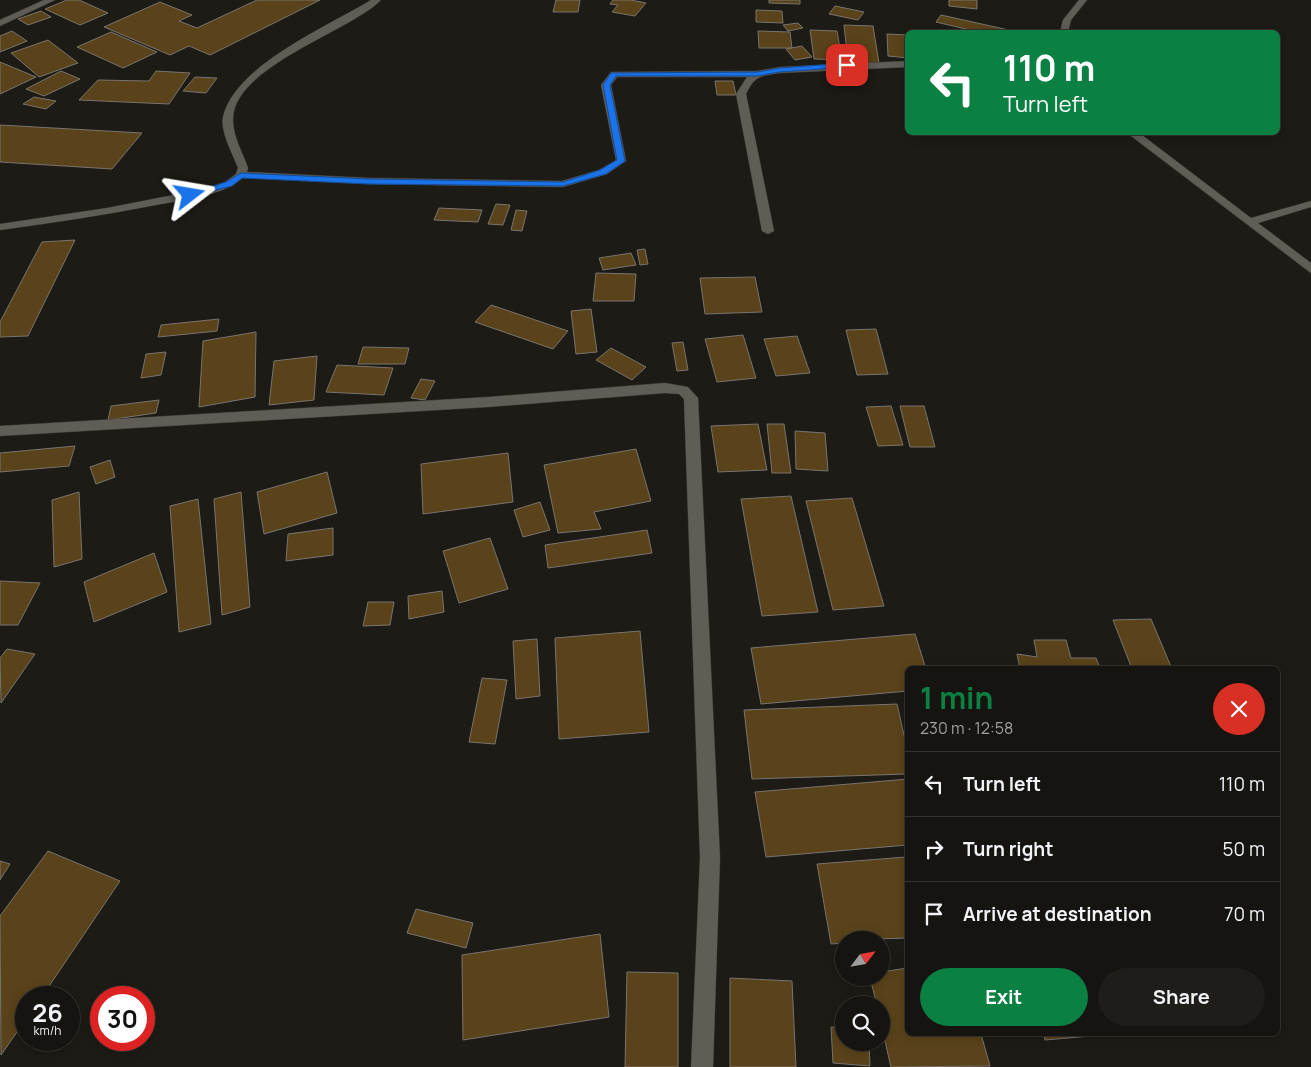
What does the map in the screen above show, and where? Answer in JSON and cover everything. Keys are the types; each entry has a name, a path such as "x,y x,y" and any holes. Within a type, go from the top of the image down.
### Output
{"street":[{"path":"0,23 50,0"},
{"path":"0,227 107,211 207,192 229,184 241,175 244,168 228,119 233,102 268,65 377,0"},
{"path":"1064,30 1067,20 1083,0"},
{"path":"241,175 369,181 563,184 603,172 621,161 606,85 614,74 757,74 780,70 905,64"},
{"path":"757,74 748,80 741,94 768,231"},
{"path":"1135,135 1311,269"},
{"path":"1250,222 1311,204"},
{"path":"0,431 488,402 665,388 683,390 691,398 693,410 710,858 702,1067"}],"building":[{"path":"67,0 79,0 108,13 80,25 45,9"},
{"path":"257,0 320,0 210,55 189,46 170,55 104,27 160,2 192,15 179,21 197,28"},
{"path":"556,0 580,0 578,12 553,12"},
{"path":"613,0 631,0 646,3 635,16 612,12 618,5 610,4"},
{"path":"769,0 800,0 800,4 769,3"},
{"path":"949,0 977,0 977,9 949,6"},
{"path":"835,6 864,12 858,20 829,14"},
{"path":"756,10 782,11 783,23 756,22"},
{"path":"41,11 51,17 28,25 18,19"},
{"path":"941,15 1009,30 970,30 936,22"},
{"path":"798,23 803,28 788,31 783,25"},
{"path":"844,25 873,26 879,63 848,62"},
{"path":"810,30 837,31 842,60 814,59"},
{"path":"12,31 27,41 0,52 0,36"},
{"path":"758,31 790,32 792,48 759,48"},
{"path":"111,32 157,52 123,68 77,47"},
{"path":"887,34 905,35 905,58 888,56"},
{"path":"48,40 78,63 39,77 11,53"},
{"path":"802,46 812,57 795,60 786,49"},
{"path":"0,62 36,77 0,94"},
{"path":"61,71 80,79 44,96 26,89"},
{"path":"156,71 190,73 169,104 79,100 98,80 149,81"},
{"path":"195,77 217,78 206,93 183,91"},
{"path":"715,81 733,81 736,95 717,95"},
{"path":"34,97 56,101 46,109 23,104"},
{"path":"0,125 142,133 112,169 0,162"},
{"path":"496,204 510,205 503,225 488,224"},
{"path":"439,208 482,210 478,222 434,220"},
{"path":"516,210 527,211 522,231 511,230"},
{"path":"75,240 28,336 0,337 0,322 42,242"},
{"path":"645,249 648,264 640,265 637,250"},
{"path":"631,253 636,265 603,270 599,258"},
{"path":"596,273 636,274 634,301 593,301"},
{"path":"755,277 762,312 705,314 700,278"},
{"path":"491,305 568,331 553,349 475,322"},
{"path":"591,309 597,352 576,354 571,311"},
{"path":"219,319 217,331 158,337 161,325"},
{"path":"876,329 888,374 857,375 846,330"},
{"path":"256,332 255,397 199,407 203,341"},
{"path":"743,335 756,378 717,382 705,339"},
{"path":"797,336 810,373 776,376 764,339"},
{"path":"683,342 688,370 677,371 672,343"},
{"path":"363,347 409,348 405,364 358,364"},
{"path":"611,348 646,367 632,380 596,360"},
{"path":"166,352 161,375 141,378 146,354"},
{"path":"317,356 314,400 269,405 274,361"},
{"path":"337,365 393,368 384,395 326,392"},
{"path":"421,379 435,381 425,400 411,398"},
{"path":"159,400 156,413 108,420 111,406"},
{"path":"891,406 903,445 878,446 866,407"},
{"path":"900,406 924,406 935,447 910,447"},
{"path":"758,424 767,470 718,472 711,426"},
{"path":"767,424 784,424 791,473 772,473"},
{"path":"795,431 825,433 828,471 796,469"},
{"path":"75,446 69,466 0,472 0,453"},
{"path":"636,449 651,501 594,512 601,529 558,533 544,465"},
{"path":"508,453 513,502 423,514 421,464"},
{"path":"110,460 115,477 96,484 90,467"},
{"path":"327,472 337,513 264,534 257,492"},
{"path":"79,492 82,559 54,567 52,500"},
{"path":"241,492 250,607 222,615 214,499"},
{"path":"791,496 818,612 762,616 741,499"},
{"path":"852,498 884,606 833,610 806,501"},
{"path":"198,499 211,624 179,632 170,506"},
{"path":"540,502 550,530 523,537 514,510"},
{"path":"333,528 333,555 286,561 288,534"},
{"path":"647,530 652,553 548,568 545,545"},
{"path":"490,538 508,589 459,603 443,551"},
{"path":"154,553 167,592 94,622 84,582"},
{"path":"0,581 40,583 18,625 0,625"},
{"path":"442,591 444,612 409,619 408,596"},
{"path":"368,602 394,602 390,625 363,626"},
{"path":"1151,619 1171,666 1131,666 1113,620"},
{"path":"640,631 649,732 559,739 555,638"},
{"path":"915,634 925,666 905,666 905,691 761,704 751,648"},
{"path":"537,639 540,696 516,699 513,641"},
{"path":"1034,640 1066,640 1071,658 1096,658 1099,666 1019,666 1017,654 1037,657"},
{"path":"7,649 35,654 1,703 0,658"},
{"path":"482,678 507,680 495,744 469,742"},
{"path":"897,704 905,740 905,774 752,779 744,710"},
{"path":"905,779 905,845 766,857 755,792"},
{"path":"48,851 120,881 49,986 15,986 15,1035 1,1055 0,916"},
{"path":"905,857 905,938 890,939 890,931 835,931 835,944 831,944 817,864"},
{"path":"0,861 10,864 0,880"},
{"path":"416,909 473,923 466,948 407,933"},
{"path":"600,934 609,1017 463,1040 462,955"},
{"path":"905,968 905,1036 982,1036 990,1066 891,1067 887,1051 890,1051 890,996 875,996 872,986 890,986 890,971"},
{"path":"627,972 678,973 678,1067 625,1067"},
{"path":"730,978 792,981 796,1067 730,1067"},
{"path":"831,1027 835,1027 835,1051 869,1051 870,1066 833,1063"},
{"path":"1044,1036 1091,1036 1045,1040"}],"route":[{"path":"190,195 207,192 229,184 241,175 369,181 563,184 603,172 621,161 606,85 614,74 757,74 780,70 847,65"}]}
